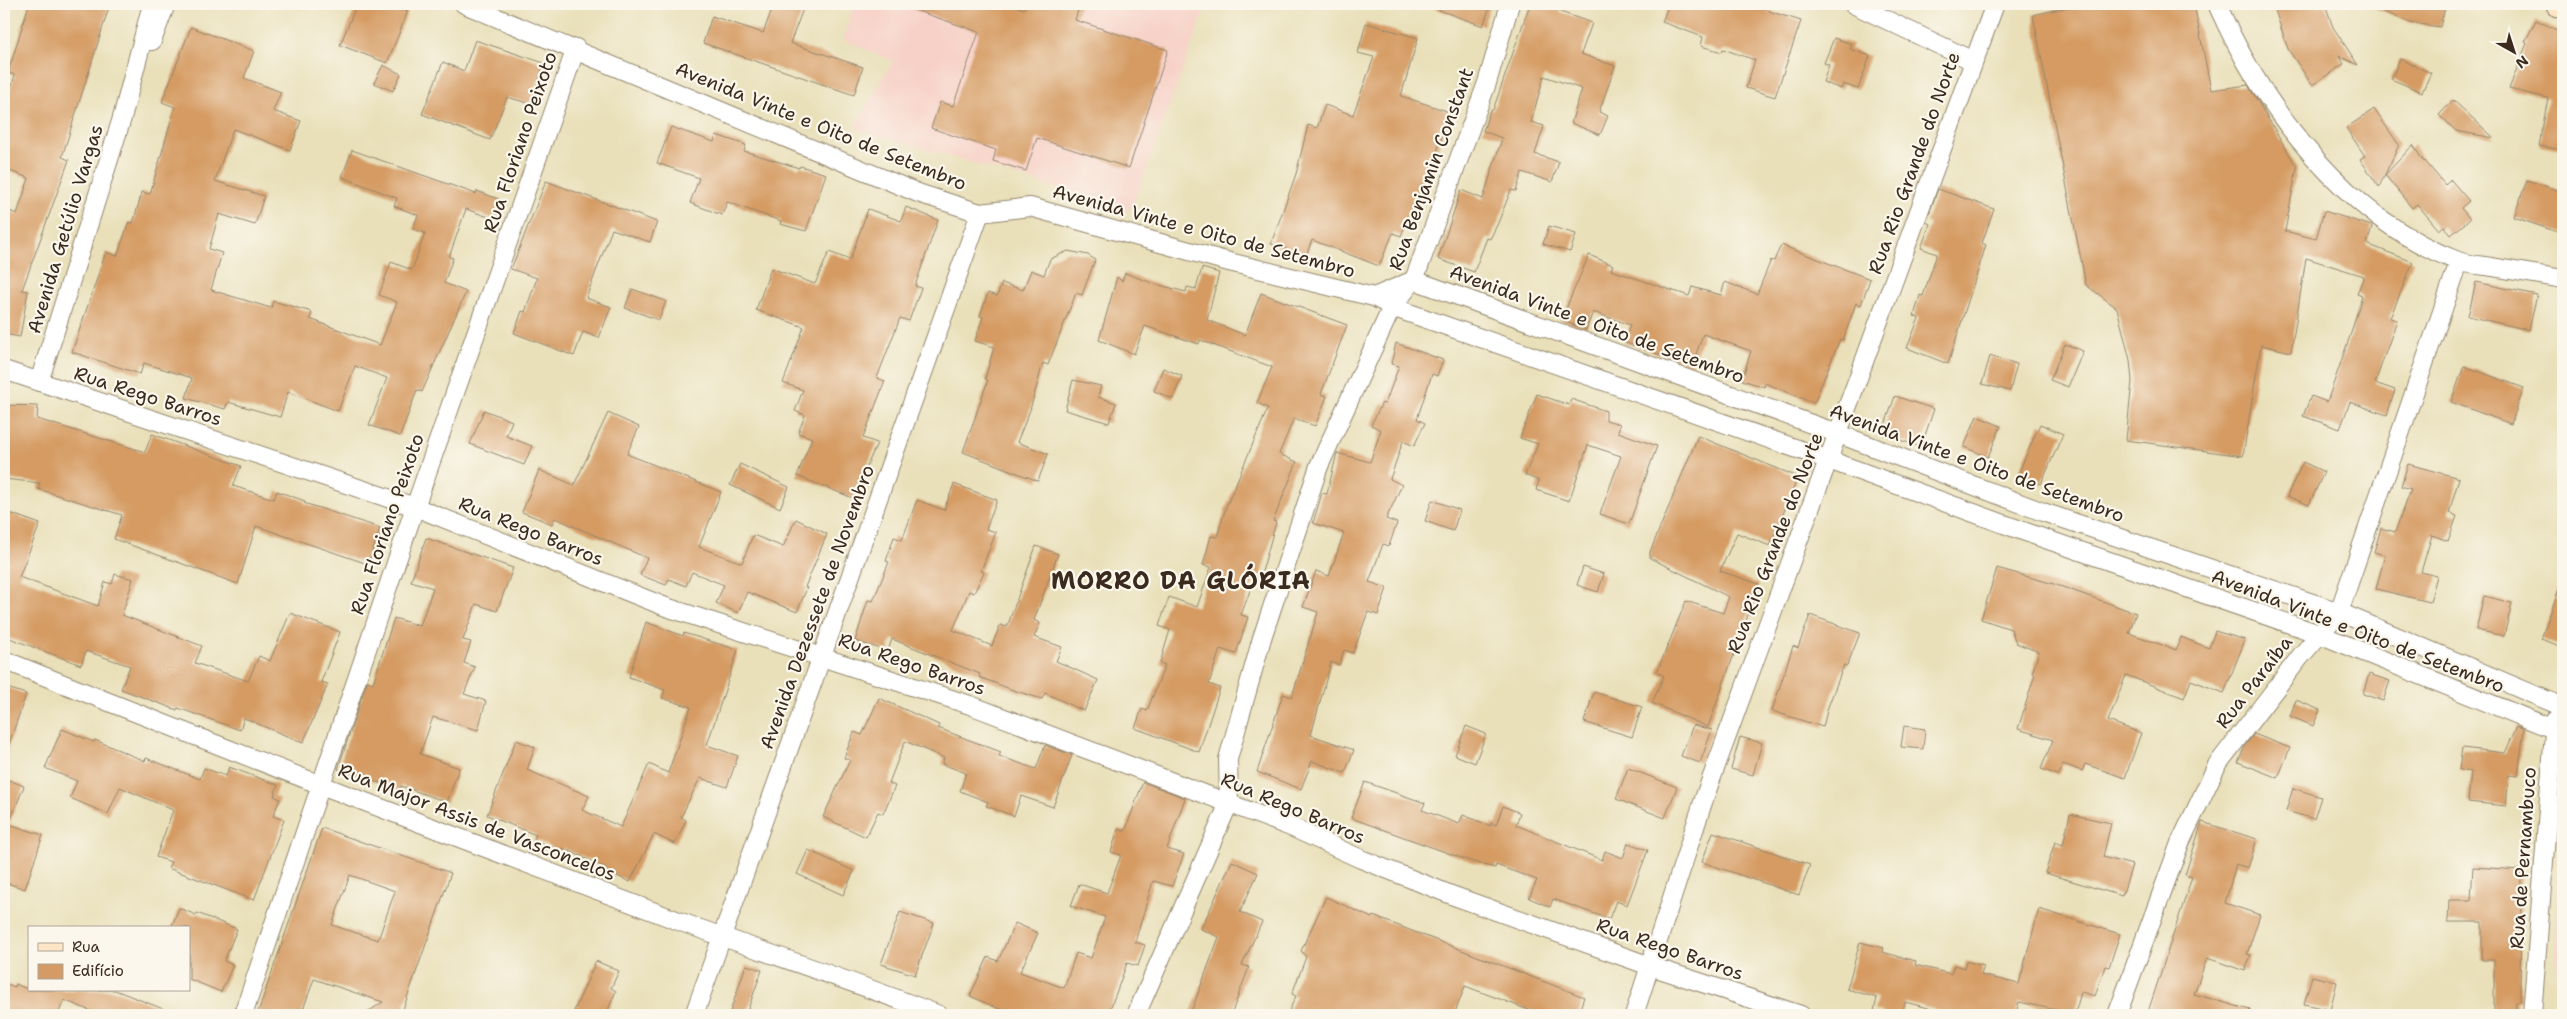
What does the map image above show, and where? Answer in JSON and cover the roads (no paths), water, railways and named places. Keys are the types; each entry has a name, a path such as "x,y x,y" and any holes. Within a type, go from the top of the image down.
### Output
{"main road":[{"path":"2559,4 2563,5"}],"street":[{"name":"Avenida Getúlio Vargas","path":"39,382 122,118 152,4"},
{"name":"Avenida Getúlio Vargas","path":"122,118 166,4"},
{"name":"Avenida Vinte e Oito de Setembro","path":"464,4 576,48 918,192 980,213 1030,207 1229,262 1374,297 1392,307 2319,634 2559,731"},
{"name":"Rua Benjamin Constant","path":"1136,1015 1228,803 1228,759 1262,638 1319,466 1392,307 1414,280 1486,83 1510,4"},
{"path":"1853,4 1973,61"},
{"name":"Rua Rio Grande do Norte","path":"1634,1015 1708,787 1839,434 1995,4"},
{"path":"2217,4 2268,97 2324,170 2387,223 2421,243 2460,262 2563,279"},
{"name":"Rua Floriano Peixoto","path":"243,1015 415,507 576,48"},
{"name":"Avenida Dezessete de Novembro","path":"694,1015 980,213"},
{"name":"Rua Paraíba","path":"2117,1015 2180,842 2217,765 2319,634 2339,612 2460,262"},
{"name":"Avenida Vinte e Oito de Setembro","path":"1374,297 1414,280 1839,434 2043,512 2339,612 2560,706"},
{"name":"Rua Rego Barros","path":"4,370 415,507 666,607 970,705 1228,803 1454,896 1650,966 1802,1015"},
{"path":"2034,535 2043,512"},
{"name":"Rua Major Assis de Vasconcelos","path":"4,660 320,786 722,937 880,992 939,1015"},
{"name":"Rua de Pernambuco","path":"2532,1015 2560,706"}],"district":[{"name":"MORRO DA GLÓRIA","path":"1181,581"}]}
